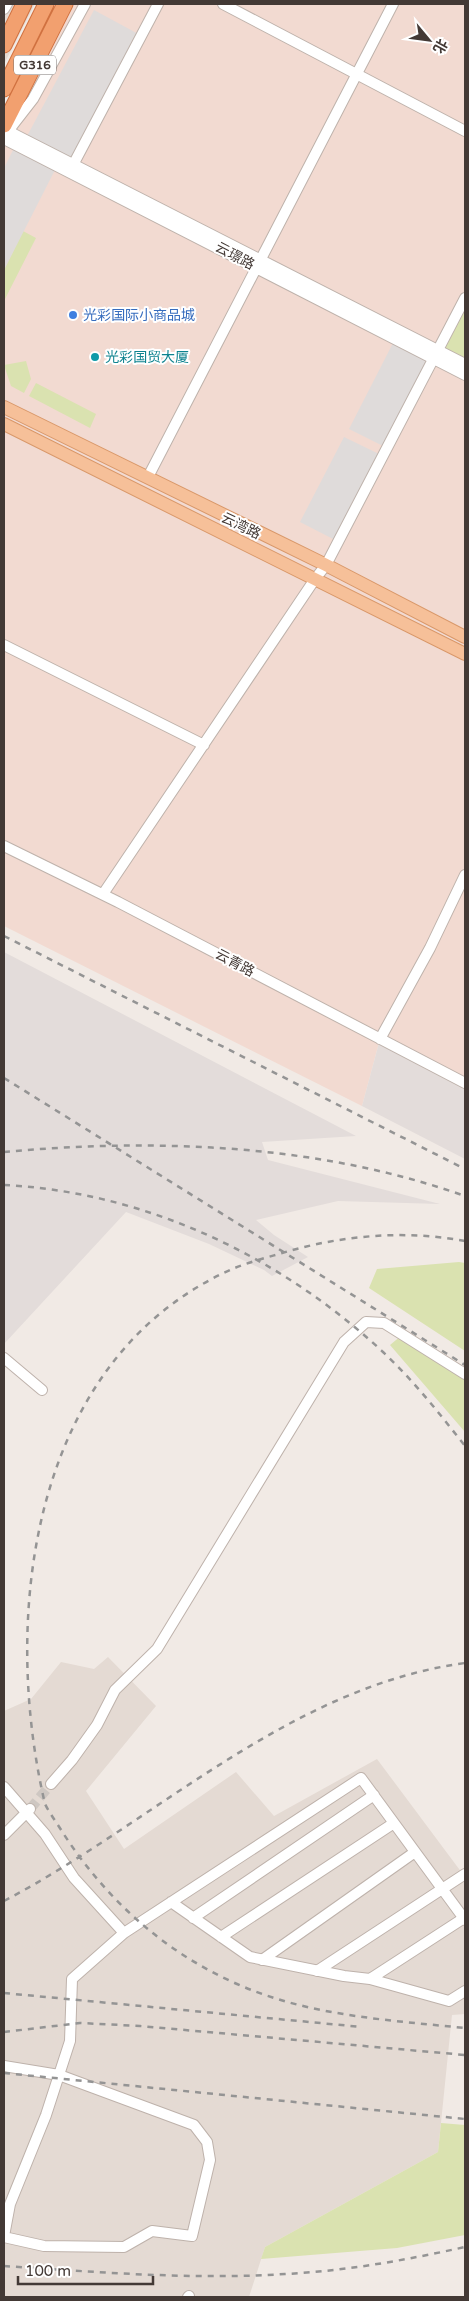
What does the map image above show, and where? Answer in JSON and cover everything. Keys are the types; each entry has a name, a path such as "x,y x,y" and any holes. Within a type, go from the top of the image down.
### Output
{"highway":[{"name":"G316","path":"4,45 24,4"},
{"path":"4,67 35,4"},
{"path":"4,89 46,4"},
{"name":"G316","path":"6,134 26,82 65,4"}],"main road":[{"name":"云湾路","path":"4,407 326,565 465,636"},
{"name":"云湾路","path":"4,424 465,654"}],"street":[{"path":"4,10 7,4"},
{"path":"6,134 33,99 85,4"},
{"path":"73,165 158,4"},
{"path":"223,4 465,131"},
{"path":"148,478 393,4"},
{"name":"云璟路","path":"6,134 73,165 259,264"},
{"name":"云璟路","path":"6,134 436,354 465,364"},
{"path":"103,894 326,565 465,298"},
{"name":"云璟路","path":"436,354 465,375"},
{"path":"4,401 38,424"},
{"path":"4,428 31,437"},
{"path":"4,645 204,746"},
{"name":"云青路","path":"4,846 103,894 465,1083"},
{"path":"380,1039 430,948 465,875"},
{"path":"51,1784 72,1760 97,1725 115,1690 156,1649 344,1342 366,1322 384,1323 465,1374"},
{"path":"4,1358 42,1390"},
{"path":"4,2066 59,2074 194,2126 207,2142 210,2160 192,2236 152,2231 124,2247 44,2246 4,2236 10,2204 46,2115 59,2074 70,2041 72,1979 124,1933 361,1778 465,1919 370,1979"},
{"path":"4,1787 28,1811 74,1878 124,1933"},
{"path":"193,1918 374,1795"},
{"path":"4,1835 28,1811"},
{"path":"221,1937 394,1822"},
{"path":"262,1960 415,1852"},
{"path":"317,1971 444,1890 465,1874"},
{"path":"171,1902 250,1957 317,1971 370,1979 449,2001 465,1991"}],"shaded area":[{"path":"4,4 35,4 4,64"},
{"path":"65,4 465,4 465,1083 380,1039 362,1106 4,926 4,125"},
{"path":"94,10 142,36 73,165 25,140"},
{"path":"16,144 57,166 4,270 4,168"},
{"path":"393,343 427,361 383,446 349,429"},
{"path":"344,437 379,454 335,540 300,522"},
{"path":"4,952 356,1136 262,1142 268,1160 440,1204 338,1201 256,1220 274,1235 308,1257 272,1276 264,1270 209,1244 126,1212 4,1344"},
{"path":"380,1039 465,1083 465,1159 362,1106"},
{"path":"108,1657 156,1706 86,1791 124,1849 236,1772 274,1816 377,1759 465,1877 465,2014 452,2015 438,2152 265,2247 249,2297 4,2297 4,1711 31,1699 61,1662 94,1669"}],"green space":[{"path":"23,231 36,238 4,301 4,270"},
{"path":"465,306 465,361 443,349"},
{"path":"26,361 31,379 24,393 11,386 4,365"},
{"path":"36,383 96,414 90,428 29,396"},
{"path":"465,1263 465,1351 369,1288 377,1269"},
{"path":"402,1335 465,1376 465,1432 390,1345"},
{"path":"441,2123 465,2125 465,2235 397,2248 261,2259 265,2247 438,2152"}],"tunnel":[{"path":"30,1809 51,1784"}],"railway":[{"path":"4,936 465,1169"},
{"path":"4,1078 465,1365"},
{"path":"4,1152 120,1146 237,1149 352,1165 409,1179 465,1196"},
{"path":"4,1185 57,1190 108,1201 159,1216 208,1235 255,1259 300,1286 343,1318 383,1352 416,1386 465,1446"},
{"path":"465,1241 398,1235 332,1241 244,1264 230,1270 164,1311 112,1364 73,1427 47,1498 32,1574 27,1652 32,1730 45,1804 63,1833 98,1880 161,1940 210,1971 264,1995 320,2010 349,2015 465,2028"},
{"path":"4,1901 60,1869 225,1761 282,1728 340,1699 401,1677 465,1663"},
{"path":"4,1993 362,2027"},
{"path":"4,2032 80,2023 140,2026 465,2055"},
{"path":"4,2073 465,2119"},
{"path":"4,2266 179,2276 250,2276 308,2273 353,2268 465,2247"}],"place":[{"name":"光彩国际小商品城","path":"73,315"},
{"name":"光彩国贸大厦","path":"95,357"}]}
